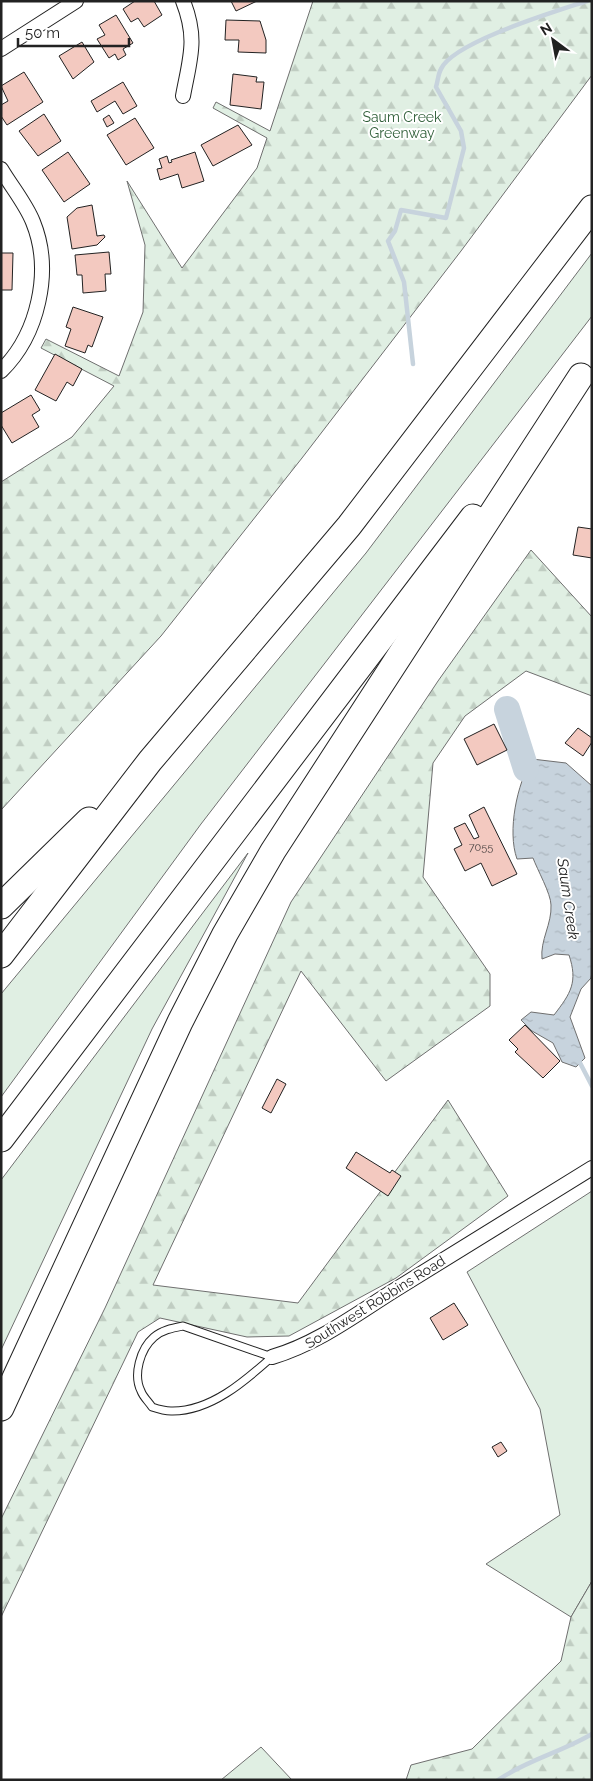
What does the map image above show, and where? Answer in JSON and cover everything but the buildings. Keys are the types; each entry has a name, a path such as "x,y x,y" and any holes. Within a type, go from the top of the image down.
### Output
{"highway":[{"path":"1,955 150,761 349,526 592,208"},
{"path":"1,1138 586,368"},
{"path":"1,1408 180,1022 225,934 273,851 586,368"},
{"path":"1,906 150,761"}],"street":[{"path":"1,48 76,1"},
{"path":"183,1 191,21 193,42 183,96"},
{"path":"1,169 33,221 41,252 40,293 29,334 11,361 1,371"},
{"name":"Southwest Robbins Road","path":"272,1357 297,1349 342,1325 393,1291 592,1168"}],"lane":[{"name":"Southwest Robbins Road","path":"183,1326 272,1357 242,1382 199,1406 172,1411 152,1407 140,1391 138,1366 144,1351 154,1337 167,1330 183,1326"}],"green space":[{"name":"Saum Creek Greenway","path":"313,1 592,1 592,75 461,251 302,458 161,636 1,810 1,482 72,437 114,386 41,348 46,339 119,376 143,312 145,245 127,181 182,268 257,168 267,138 213,108 216,102 270,131"},
{"path":"592,253 592,316 201,824 1,1097 1,994 366,553"},
{"path":"531,550 592,617 592,696 526,671 465,716 433,763 423,877 490,974 490,1006 386,1081 301,971 153,1285 298,1303 448,1100 508,1196 396,1278 289,1336 247,1337 160,1318 138,1332 1,1617 1,1519 105,1308 291,902 438,681"},
{"path":"248,853 152,1029 1,1350 1,1180"},
{"path":"592,1191 592,1581 571,1617 486,1564 560,1515 540,1409 467,1272"},
{"path":"592,1581 592,1780 406,1780 411,1765 472,1749 561,1661 571,1617"},
{"path":"261,1747 292,1780 221,1780"}],"water":[{"path":"532,759 566,763 592,786 592,972 591,978 581,989 570,1017 585,1058 576,1067 562,1062 553,1043 532,1031 521,1020 531,1012 554,1015 569,993 573,980 572,964 569,955 555,954 542,959 543,945 551,912 550,900 533,858 517,859 514,848 513,822 515,808 522,781"}],"waterway":[{"name":"Saum Creek","path":"413,364 404,282 388,241 395,231 401,210 446,218 464,148 461,131 436,87 440,71 449,59 485,38 587,1"},
{"name":"Saum Creek","path":"507,709 526,769"},
{"name":"Saum Creek","path":"578,1059 592,1086"},
{"name":"Saum Creek","path":"498,1780 521,1767 592,1734"}]}
